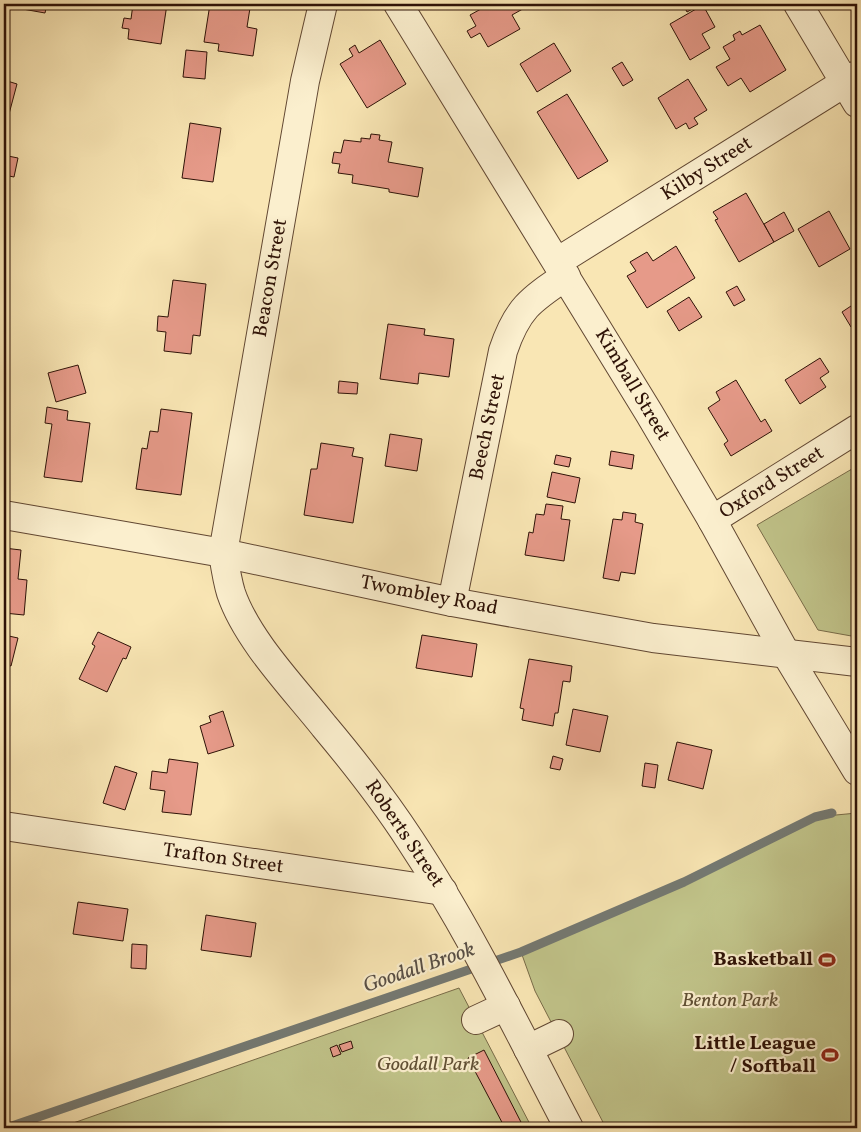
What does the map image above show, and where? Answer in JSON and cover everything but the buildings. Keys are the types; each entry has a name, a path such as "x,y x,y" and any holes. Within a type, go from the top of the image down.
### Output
{"street":[{"name":"Beacon Street","path":"223,553 297,128 324,4"},
{"name":"Kimball Street","path":"398,4 562,269 712,520 785,652 857,771"},
{"path":"798,4 853,87"},
{"name":"Kilby Street","path":"562,269 853,87"},
{"name":"Beech Street","path":"452,602 503,351 516,318 525,306 562,269"},
{"name":"Oxford Street","path":"712,520 857,430"},
{"name":"Twombley Road","path":"4,515 223,553 452,602 653,638 785,652 857,662"},
{"name":"Roberts Street","path":"223,553 231,594 250,632 371,782 411,841 473,944 569,1128"},
{"name":"Trafton Street","path":"4,826 443,892"},
{"path":"476,1020 501,997"},
{"path":"528,1049 559,1034"}],"green space":[{"path":"857,466 857,637 818,630 757,525"},
{"name":"Benton Park","path":"857,813 857,1128 606,1128 535,991 521,952 704,872 815,817"},
{"name":"Goodall Park","path":"459,988 532,1128 59,1128"}],"waterway":[{"name":"Goodall Brook","path":"6,1128 521,952 684,882 815,817 832,813"}],"place":[{"name":"Basketball","path":"827,960"},
{"name":"Little League / Softball","path":"830,1055"}]}
